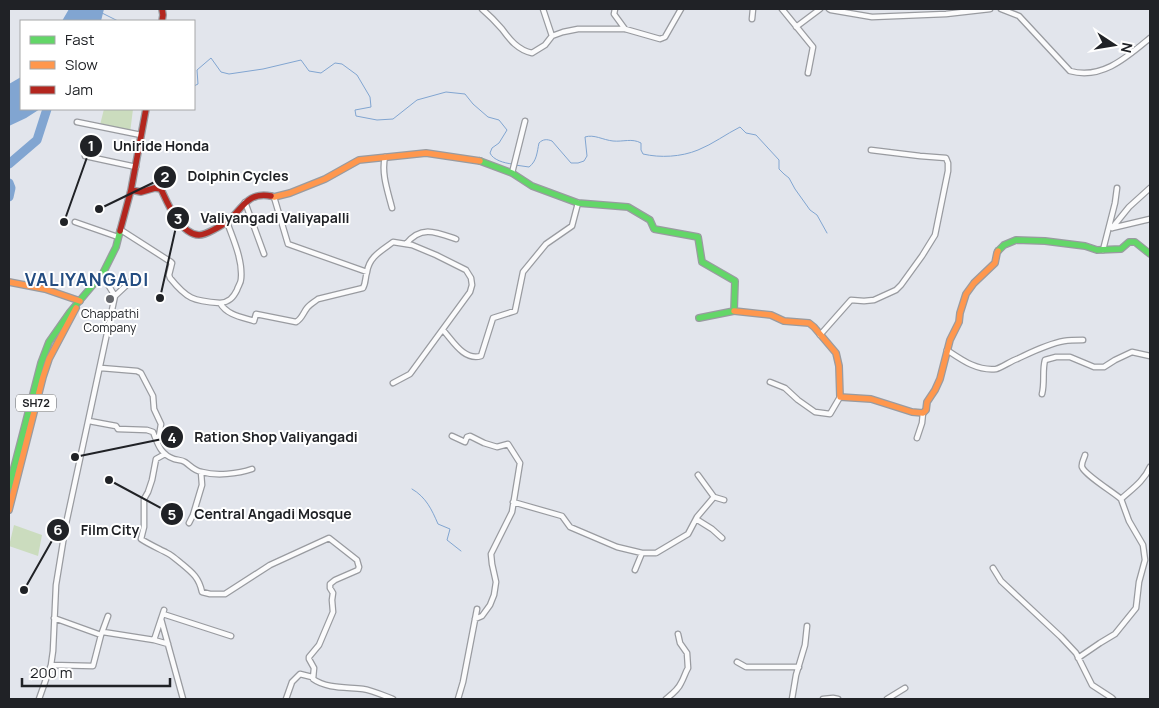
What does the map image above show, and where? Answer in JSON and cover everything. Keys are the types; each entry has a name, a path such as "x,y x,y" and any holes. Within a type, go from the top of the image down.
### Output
{"street":[{"path":"482,9 515,44 532,53 545,45 552,36 578,29 625,29 660,39 665,37 681,9"},
{"path":"543,9 552,36"},
{"path":"615,9 614,14 625,29"},
{"path":"752,19 753,9"},
{"path":"782,9 813,47 808,73"},
{"path":"796,26 820,9"},
{"path":"829,9 872,17 946,14 990,9"},
{"path":"1001,9 1019,16 1070,71 1080,74 1103,70 1116,63 1150,38"},
{"name":"SH72","path":"9,487 41,363 50,342 70,312 103,273 116,247 131,190 146,110"},
{"path":"513,170 525,121"},
{"path":"77,122 142,135"},
{"path":"820,334 851,300 874,300 896,290 922,256 935,235 948,171 946,158 871,150"},
{"path":"131,190 141,192 155,188 161,189 170,209 181,224 190,233 200,235 208,233 227,222 245,202 258,196 274,197 290,193 325,180 359,160 426,153 484,162 513,170 532,186 578,203 628,207 650,220 654,229 698,237 702,262 736,280 734,311"},
{"path":"85,156 136,167"},
{"path":"385,157 384,173 392,208"},
{"path":"1103,250 1111,228 1117,188"},
{"path":"1111,228 1129,207 1150,188"},
{"path":"274,197 288,244 367,272"},
{"path":"245,202 264,254"},
{"path":"443,330 464,353 477,357 481,356 493,318 515,311 523,272 546,244 572,226 578,203"},
{"path":"1111,228 1150,219"},
{"path":"75,222 118,237"},
{"path":"121,230 171,262 170,278 192,299 220,303 227,302 233,297 241,281 239,258 227,222"},
{"path":"406,244 411,237 423,232 435,232 456,239"},
{"path":"917,438 923,413 926,410 926,402 940,379 950,340 959,322 966,294 974,283 995,263 997,254 1004,245 1016,240 1045,241 1103,250 1121,249 1129,242 1136,242 1150,254"},
{"path":"220,303 225,310 239,317 254,321 256,314 296,322 300,321 312,303 318,299 363,288 366,284 369,264 374,256 393,242 412,245 466,270 471,278 470,292 410,374 393,383"},
{"path":"103,273 107,284 115,296"},
{"path":"39,699 53,651 56,585 66,524 115,296 131,281"},
{"path":"9,282 65,295 80,301"},
{"name":"SH72","path":"9,510 49,359 80,301"},
{"path":"699,318 734,311 771,316 784,321 809,323 836,353 839,366 840,397 830,414 815,412 785,388 770,382"},
{"path":"947,350 976,367 993,369 1000,368 1007,363 1047,346 1064,341 1083,340"},
{"path":"1042,394 1045,360 1056,357 1070,357 1094,367 1104,367 1132,352 1150,356"},
{"path":"101,368 141,373 153,396 154,409 161,424 157,445"},
{"path":"840,397 871,399 912,412 923,413"},
{"path":"89,421 116,426 118,429 153,432 157,445 165,454 184,461 191,468 201,472 226,474 243,473 252,470"},
{"path":"452,436 465,442 467,437 470,436 497,447 508,444 520,463 512,512 491,554 496,582 494,595 482,616 475,619"},
{"path":"165,454 156,458 152,480 144,499 144,527 141,539 170,554 190,570 200,582 202,592 225,594 270,565 329,538 356,560 359,567 358,570 330,584 333,593 333,612 319,645 309,657 314,668 312,677"},
{"path":"1078,658 1115,634 1136,608 1139,582 1145,560 1143,545 1129,521 1121,499 1104,488 1082,469 1081,464 1086,455"},
{"path":"1121,499 1140,482 1150,467"},
{"path":"189,522 202,485 201,472"},
{"path":"698,475 714,497 724,500"},
{"path":"514,502 562,516 570,527 617,547 642,553 656,553 688,534 696,519 714,497"},
{"path":"696,519 722,538"},
{"path":"635,570 642,553"},
{"path":"993,568 1001,581 1076,653 1092,685 1112,699"},
{"path":"458,699 476,609"},
{"path":"163,614 231,636"},
{"path":"154,640 163,614"},
{"path":"163,614 168,644 183,699"},
{"path":"50,665 93,666 108,616"},
{"path":"54,618 102,634 154,640 168,644"},
{"path":"792,699 796,675 805,645 807,626"},
{"path":"666,699 677,690 688,668 687,653 680,643 678,634"},
{"path":"737,662 746,667 799,667"},
{"path":"286,699 292,682 300,674 312,677 314,680 329,686 365,689 394,699"},
{"path":"887,699 904,688"},
{"path":"823,699 838,699"}],"green space":[{"path":"104,110 133,110 130,133 100,125"},
{"path":"14,525 42,535 38,556 9,546"}],"water":[{"path":"69,9 104,9 101,20 63,20"},
{"path":"20,78 20,110 38,110 9,126 9,84"}],"waterway":[{"path":"102,13 116,20"},
{"path":"195,86 198,84 197,70 211,58 221,72 229,74 263,69 301,60 309,71 321,73 335,63 342,64 357,75 370,97 371,107 355,110 356,116 377,120 393,119 417,100 446,92 465,94 488,117 499,120 507,130 490,153 496,159 512,164"},
{"path":"9,164 37,140 47,110"},
{"path":"515,165 529,167 532,165 539,143 545,140 552,141 571,163 578,163 584,161 587,156 585,137 588,136 613,141 634,141 641,143 643,154 670,156 698,150 740,127 746,133 756,135 779,160 779,169 789,178 810,210 817,215 827,233"},
{"path":"9,183 11,188 9,197"},
{"path":"412,489 425,500 438,524 450,529 447,540 461,551"}],"traffic: fast":[{"path":"480,161 512,173 532,186 578,203 628,207 650,220 654,229 698,237 702,262 735,281 734,311 699,318"},
{"path":"9,487 41,363 49,342 70,312 103,273 116,247 120,231"},
{"path":"998,251 1004,245 1016,240 1045,241 1085,246 1097,250 1121,249 1129,242 1135,242 1150,254"}],"traffic: slow":[{"path":"271,196 290,193 325,179 359,160 426,153 480,161"},
{"path":"734,311 771,315 784,321 809,323 814,327 836,353 839,366 840,397 871,399 912,412 923,413 940,379 950,340 959,322 966,294 974,283 995,263 998,251"},
{"path":"9,282 45,289 80,301"},
{"path":"9,510 43,377 49,359 76,308"}],"traffic: jam":[{"path":"162,9 162,20"},
{"path":"120,231 131,190 146,110"},
{"path":"131,190 141,192 155,188 161,189 180,224 186,230 199,235 208,233 227,222 250,199 256,196 271,196"}],"place":[{"name":"Dolphin Cycles","path":"99,209"},
{"name":"Uniride Honda","path":"64,222"},
{"name":"Valiyangadi Valiyapalli","path":"160,298"},
{"name":"Chappathi Company","path":"110,299"},
{"name":"Ration Shop Valiyangadi","path":"75,457"},
{"name":"Central Angadi Mosque","path":"109,480"},
{"name":"Film City","path":"24,590"}],"district":[{"name":"VALIYANGADI","path":"87,280"}]}
